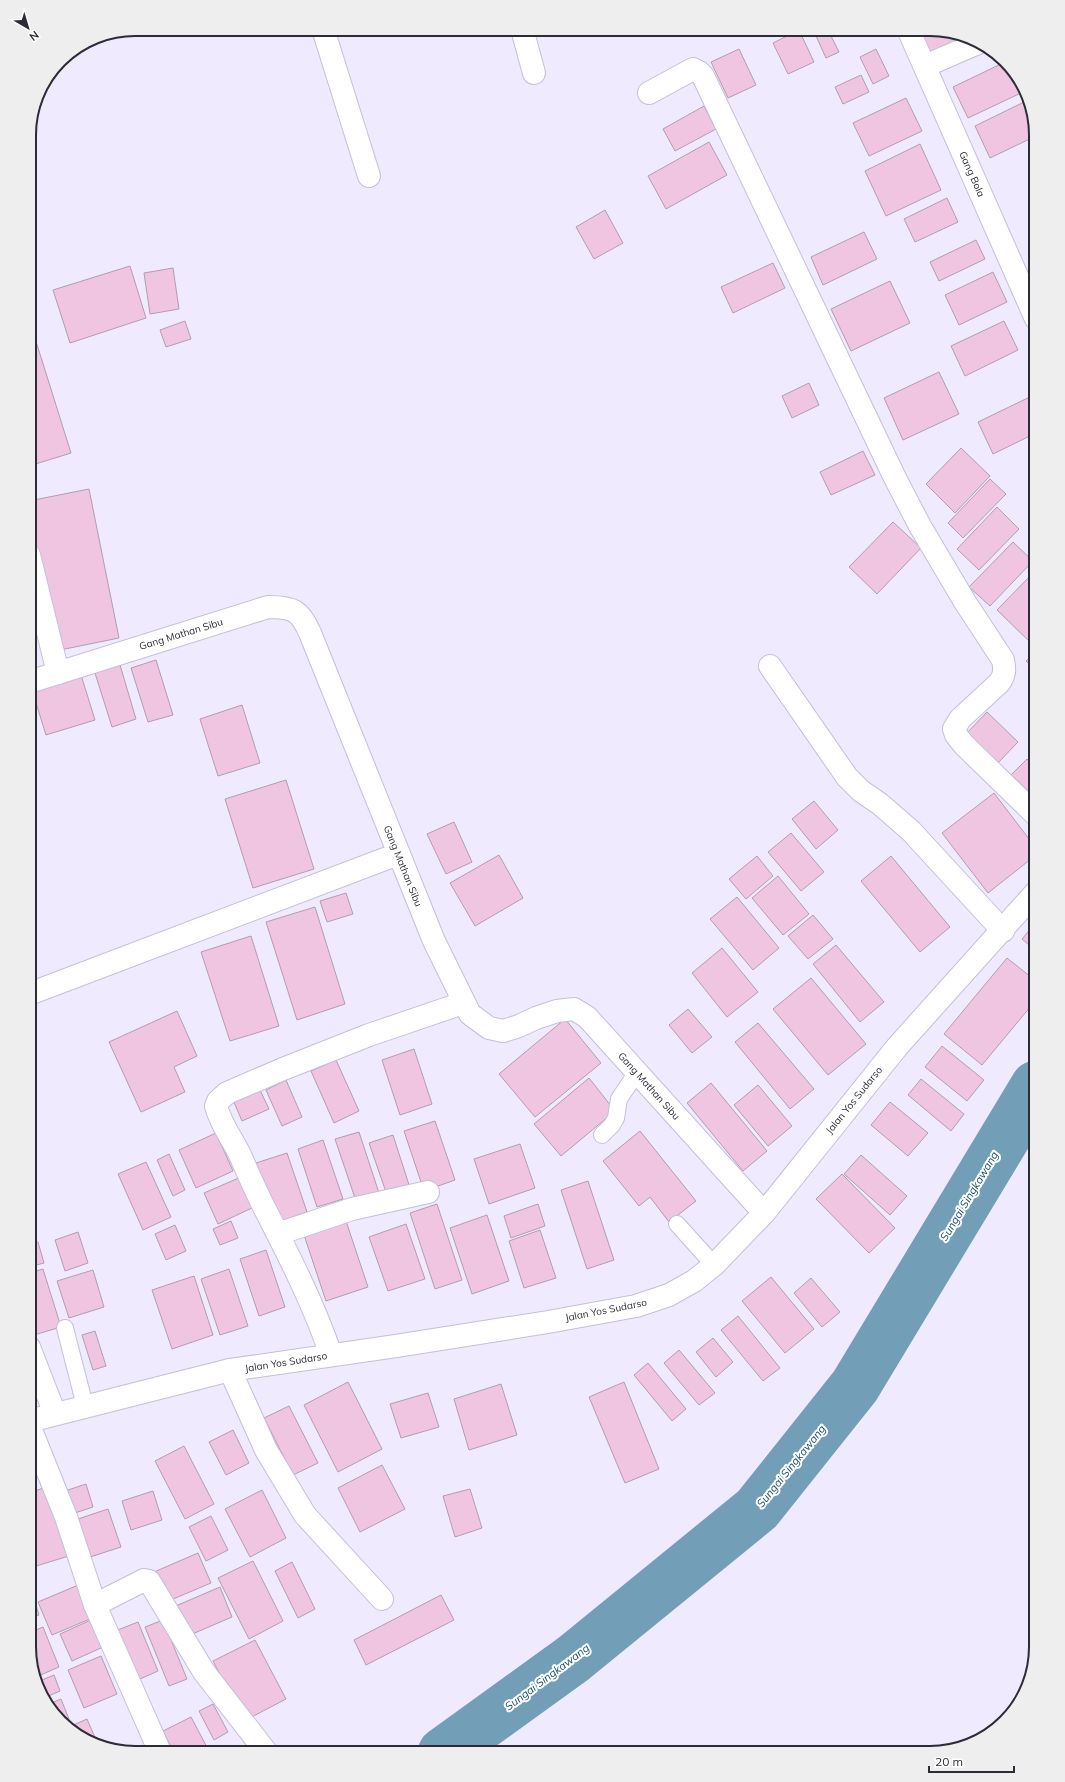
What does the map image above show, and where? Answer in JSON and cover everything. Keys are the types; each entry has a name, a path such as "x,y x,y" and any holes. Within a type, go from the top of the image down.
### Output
{"street":[{"path":"325,36 369,176"},
{"path":"524,36 534,73"},
{"name":"Gang Bola","path":"911,36 1029,303"},
{"path":"925,66 973,45"},
{"path":"649,93 693,69 703,76 895,478 920,526 965,602 1003,660 1005,670 1003,677 999,683 960,719 954,729 956,734 964,745 1029,807"},
{"path":"36,583 58,673"},
{"name":"Gang Mathan Sibu","path":"36,680 268,607 285,607 295,612 304,619 434,941 463,1003 470,1014 490,1028 502,1031 520,1026 536,1018 557,1011 574,1008 587,1017 764,1213"},
{"path":"770,666 847,777 861,791 880,804 911,831 1002,931"},
{"path":"36,991 398,854"},
{"name":"Jalan Yos Sudarso","path":"36,1419 230,1370 404,1345 636,1306 669,1295 694,1281 714,1265 764,1213 897,1047 1029,900"},
{"path":"331,1355 318,1318 239,1153 218,1115 216,1106 218,1101 227,1093 283,1069 369,1035 463,1003"},
{"path":"278,1234 352,1209 428,1192"},
{"path":"36,1365 55,1414"},
{"path":"230,1370 266,1450 305,1515 382,1598"},
{"path":"36,1443 66,1517 94,1605 157,1746"},
{"path":"94,1605 144,1580 149,1581 204,1672 262,1746"}],"lane":[{"path":"602,1135 612,1125 616,1118 619,1099 637,1072"},
{"path":"677,1224 714,1265"},
{"path":"65,1328 85,1406"}],"building":[{"path":"787,36 802,36 814,62 788,74 773,43"},
{"path":"816,36 831,36 839,52 826,58"},
{"path":"921,36 936,36 953,39 955,43 929,55"},
{"path":"739,49 756,85 728,98 711,62"},
{"path":"876,49 889,76 873,84 860,57"},
{"path":"999,65 1012,80 1020,93 968,118 953,87"},
{"path":"861,75 869,92 843,104 835,87"},
{"path":"906,98 922,131 869,156 853,123"},
{"path":"1024,102 1028,122 1029,139 990,158 975,126"},
{"path":"704,106 716,129 675,151 663,129"},
{"path":"709,142 727,175 666,209 648,176"},
{"path":"920,144 941,190 886,216 865,171"},
{"path":"947,198 958,222 915,242 904,219"},
{"path":"605,210 623,243 594,259 576,227"},
{"path":"864,232 877,259 823,285 811,257"},
{"path":"976,240 985,259 939,281 930,262"},
{"path":"773,263 785,288 733,313 721,287"},
{"path":"130,266 146,318 70,343 53,290"},
{"path":"173,268 179,309 150,314 144,273"},
{"path":"993,272 1007,302 959,325 945,295"},
{"path":"890,281 910,323 851,351 831,309"},
{"path":"185,321 191,339 166,347 160,330"},
{"path":"1004,321 1018,350 965,376 951,346"},
{"path":"36,341 71,453 36,464"},
{"path":"939,372 959,414 903,440 884,398"},
{"path":"809,383 819,405 792,418 782,396"},
{"path":"1029,397 1029,436 993,454 978,422"},
{"path":"961,448 990,476 955,513 926,484"},
{"path":"863,451 875,475 831,495 820,472"},
{"path":"990,479 1006,494 963,538 948,523"},
{"path":"89,489 119,638 55,651 36,556 36,500"},
{"path":"997,507 1019,529 979,570 957,549"},
{"path":"893,522 921,548 877,594 849,567"},
{"path":"1013,542 1029,557 1029,565 990,606 969,587"},
{"path":"1029,577 1029,641 997,610"},
{"path":"156,660 173,715 148,722 131,668"},
{"path":"120,665 136,719 112,727 95,673"},
{"path":"81,675 95,720 46,735 36,703 36,689"},
{"path":"242,705 260,763 218,776 200,719"},
{"path":"987,712 1018,742 997,764 966,734"},
{"path":"1027,759 1029,761 1029,792 1011,775"},
{"path":"286,780 314,869 253,888 225,799"},
{"path":"994,793 1029,839 1029,861 988,893 942,833"},
{"path":"814,801 838,830 816,849 792,819"},
{"path":"454,822 472,862 446,874 427,834"},
{"path":"791,833 824,872 801,891 768,852"},
{"path":"499,855 523,898 475,926 450,883"},
{"path":"757,856 773,876 746,899 729,879"},
{"path":"891,856 950,927 920,952 861,881"},
{"path":"778,876 809,914 783,935 752,898"},
{"path":"346,893 353,914 327,922 320,901"},
{"path":"737,897 779,948 753,970 710,919"},
{"path":"315,907 345,1004 297,1020 266,922"},
{"path":"813,915 833,939 808,959 788,936"},
{"path":"1029,930 1029,945 1022,939"},
{"path":"251,936 279,1026 230,1041 201,952"},
{"path":"836,945 884,1002 860,1022 813,964"},
{"path":"722,948 758,992 727,1017 692,973"},
{"path":"1007,958 1029,975 1029,1008 982,1065 944,1034"},
{"path":"811,978 866,1044 828,1075 773,1009"},
{"path":"688,1009 712,1037 692,1053 669,1025"},
{"path":"177,1011 197,1056 174,1067 185,1092 141,1112 109,1042"},
{"path":"565,1019 601,1063 535,1117 499,1074"},
{"path":"758,1023 814,1089 790,1109 735,1042"},
{"path":"942,1046 984,1080 967,1101 925,1067"},
{"path":"414,1049 432,1104 400,1115 382,1060"},
{"path":"336,1060 359,1111 334,1123 311,1071"},
{"path":"589,1078 615,1111 561,1156 534,1124"},
{"path":"921,1079 964,1114 951,1131 908,1095"},
{"path":"286,1080 302,1117 282,1126 266,1090"},
{"path":"711,1083 767,1151 743,1171 687,1103"},
{"path":"758,1085 792,1126 768,1146 734,1105"},
{"path":"259,1088 269,1109 242,1121 233,1100"},
{"path":"890,1102 928,1133 908,1156 871,1125"},
{"path":"435,1121 455,1180 424,1191 404,1131"},
{"path":"640,1131 696,1201 669,1222 650,1197 639,1206 603,1161"},
{"path":"359,1132 379,1193 356,1201 335,1139"},
{"path":"216,1133 233,1171 196,1188 179,1150"},
{"path":"393,1135 410,1188 387,1195 369,1143"},
{"path":"323,1140 343,1199 317,1207 298,1149"},
{"path":"520,1144 535,1188 489,1204 474,1159"},
{"path":"287,1153 307,1212 276,1223 256,1163"},
{"path":"169,1154 185,1190 173,1196 157,1160"},
{"path":"861,1155 907,1196 890,1215 844,1174"},
{"path":"146,1162 171,1217 143,1230 118,1174"},
{"path":"842,1174 895,1228 869,1253 816,1199"},
{"path":"241,1177 254,1207 218,1224 204,1193"},
{"path":"588,1181 614,1260 587,1269 561,1190"},
{"path":"437,1204 462,1280 435,1289 410,1213"},
{"path":"538,1204 545,1226 511,1238 504,1216"},
{"path":"487,1215 509,1281 472,1294 450,1228"},
{"path":"231,1221 238,1238 220,1245 213,1229"},
{"path":"346,1221 368,1287 326,1301 304,1235"},
{"path":"406,1224 425,1279 388,1291 369,1237"},
{"path":"175,1225 186,1251 166,1260 155,1234"},
{"path":"540,1230 556,1278 524,1288 509,1241"},
{"path":"78,1232 88,1263 65,1271 55,1240"},
{"path":"38,1242 44,1263 36,1265 36,1243"},
{"path":"266,1250 285,1307 259,1316 240,1259"},
{"path":"43,1269 61,1327 36,1334 36,1271"},
{"path":"229,1269 248,1326 220,1335 201,1279"},
{"path":"93,1270 104,1307 69,1318 57,1281"},
{"path":"194,1276 213,1335 172,1349 152,1290"},
{"path":"771,1277 814,1329 785,1353 742,1301"},
{"path":"811,1278 840,1312 822,1327 794,1293"},
{"path":"738,1316 780,1368 763,1381 721,1330"},
{"path":"95,1331 106,1366 93,1370 82,1335"},
{"path":"713,1338 733,1362 716,1377 696,1352"},
{"path":"679,1350 715,1393 699,1405 664,1363"},
{"path":"648,1363 686,1409 672,1421 634,1375"},
{"path":"348,1382 382,1449 338,1472 304,1405"},
{"path":"624,1382 659,1469 625,1483 589,1397"},
{"path":"501,1384 517,1435 469,1450 454,1399"},
{"path":"428,1393 439,1427 401,1438 390,1404"},
{"path":"289,1406 318,1463 293,1475 264,1418"},
{"path":"233,1430 249,1463 226,1475 209,1442"},
{"path":"184,1446 214,1504 185,1519 155,1461"},
{"path":"382,1465 405,1509 360,1532 338,1488"},
{"path":"86,1484 93,1507 66,1516 59,1493"},
{"path":"49,1486 72,1555 36,1566 36,1491"},
{"path":"470,1489 482,1528 455,1537 443,1496"},
{"path":"262,1490 286,1538 250,1557 225,1509"},
{"path":"153,1491 162,1520 131,1530 122,1501"},
{"path":"108,1509 121,1547 87,1558 75,1520"},
{"path":"211,1516 228,1550 206,1561 189,1527"},
{"path":"198,1553 211,1583 166,1602 154,1572"},
{"path":"253,1561 283,1621 249,1639 218,1578"},
{"path":"292,1562 315,1609 298,1618 275,1571"},
{"path":"83,1583 97,1616 52,1635 38,1602"},
{"path":"220,1587 232,1617 183,1638 171,1608"},
{"path":"441,1595 454,1620 366,1665 354,1640"},
{"path":"36,1605 39,1615 36,1616"},
{"path":"91,1620 103,1647 72,1661 60,1634"},
{"path":"163,1620 187,1679 169,1686 145,1627"},
{"path":"138,1622 158,1671 131,1683 110,1633"},
{"path":"43,1627 59,1667 40,1675 37,1660 36,1630"},
{"path":"255,1640 286,1699 244,1721 213,1661"},
{"path":"101,1656 117,1694 84,1708 68,1670"},
{"path":"54,1675 60,1691 49,1696 41,1680"},
{"path":"61,1699 69,1719 61,1712 53,1702"},
{"path":"213,1704 228,1732 214,1740 199,1711"},
{"path":"191,1717 206,1746 170,1746 163,1731"},
{"path":"87,1719 95,1738 91,1736 74,1725"}],"waterway":[{"name":"Sungai Singkawang","path":"453,1746 573,1659 757,1509 855,1386 1029,1098"}]}
